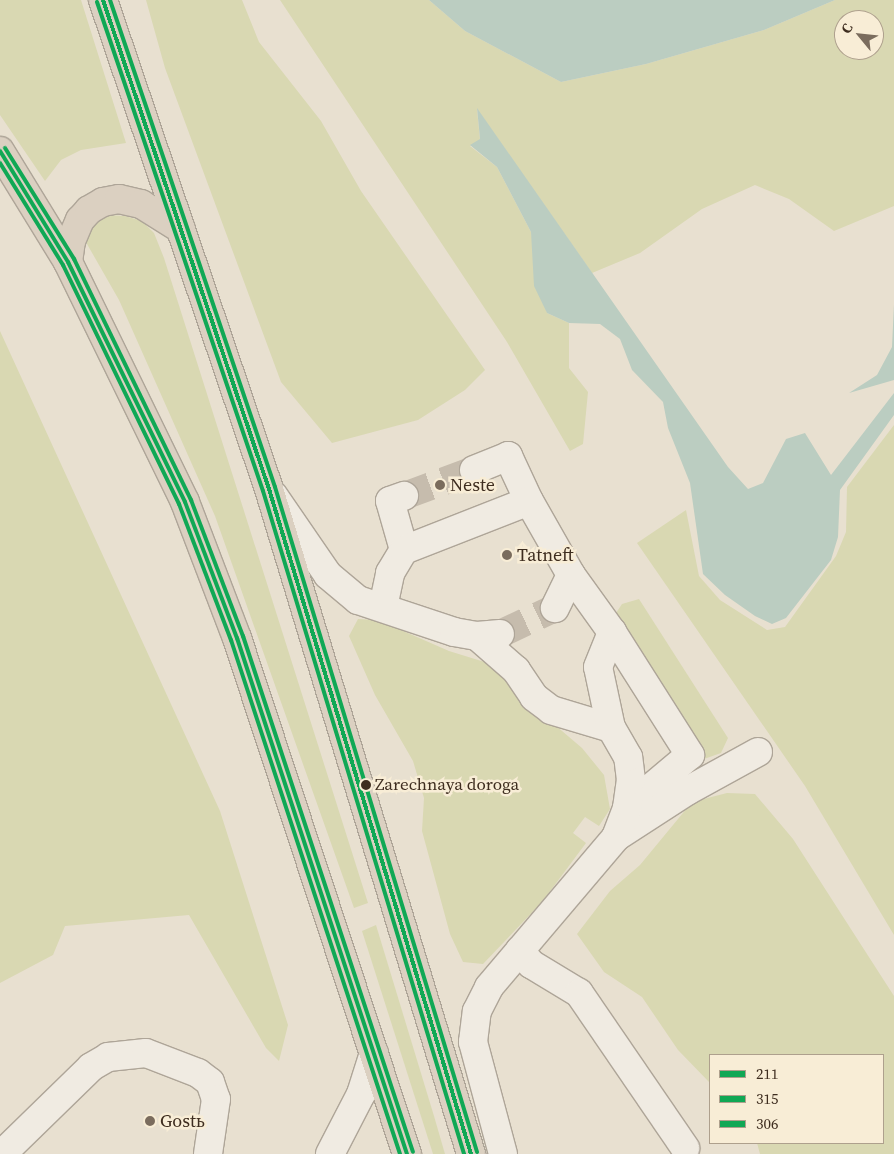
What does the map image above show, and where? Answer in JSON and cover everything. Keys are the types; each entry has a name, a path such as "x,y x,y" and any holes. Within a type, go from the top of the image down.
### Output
{"highway":[{"path":"103,0 269,489 471,1154"},
{"path":"0,151 68,262 188,511 237,638 407,1154"},
{"path":"68,262 71,241 80,220 89,210 103,202 119,199 141,204 181,229"}],"street":[{"path":"474,470 508,456 529,501 571,575 612,632 690,755 627,808"},
{"path":"269,489 328,575 358,600 454,632 488,635 516,670 534,697 551,710 610,728"},
{"path":"404,496 390,501 404,550"},
{"path":"383,607 390,573 404,550 529,501"},
{"path":"555,608 571,575"},
{"path":"612,632 598,667 610,728 628,757 631,780 627,808 616,837"},
{"path":"503,1154 473,1042 476,1011 489,986 616,837 686,791 758,752"},
{"path":"520,950 531,964 579,993 685,1148"},
{"path":"2,1154 91,1067 108,1057 146,1053 198,1073 210,1082 216,1098 208,1154"},
{"path":"330,1154 361,1094 374,1053"}],"green space":[{"path":"0,0 81,0 126,143 81,150 61,160 45,181 0,115"},
{"path":"146,0 242,0 259,42 321,121 361,191 485,370 465,390 418,420 332,443 281,382 165,68"},
{"path":"280,0 429,0 465,31 561,82 646,64 764,30 835,0 894,0 894,206 834,231 789,199 755,185 702,209 640,253 592,273 477,109 480,140 470,146 497,167 531,232 547,313 569,323 569,368 588,392 583,444 570,451 507,342"},
{"path":"107,215 125,216 142,221 154,233 164,258 368,903 354,908 215,516 119,300 87,244 86,235 97,220"},
{"path":"0,331 220,811 288,1025 279,1061 266,1048 189,915 65,926 53,955 0,983"},
{"path":"894,425 894,935 805,786 637,543 686,510 699,576 720,600 767,630 785,627 836,556 846,532 847,487"},
{"path":"639,599 728,738 721,753 704,759 614,616 622,604"},
{"path":"358,619 378,620 449,651 491,664 535,708 582,748 604,775 610,809 599,826 585,817 573,833 586,843 542,902 483,964 463,962 450,934 422,831 424,798 413,761 375,695 349,636"},
{"path":"727,793 755,794 793,839 894,996 894,1154 760,1154 757,1144 884,1144 884,1054 709,1054 709,1082 678,1050 642,997 604,972 577,934 610,891 640,865 692,802"},
{"path":"376,925 445,1154 433,1154 362,931"}],"shaded area":[{"path":"429,0 835,0 764,30 646,64 561,82 465,31"},
{"path":"477,108 728,467 748,489 763,483 786,439 805,433 831,475 894,393 894,415 840,490 838,537 831,560 786,618 772,624 755,616 725,595 703,574 690,483 668,428 663,402 632,370 620,339 600,324 569,323 547,313 534,286 531,232 497,167 470,145 480,139"},
{"path":"894,304 894,380 849,393 877,375 892,347"}],"tunnel":[{"path":"404,496 474,470"},
{"path":"500,634 555,608"}],"transit line":[{"name":"211","path":"103,0 269,489 471,1154"},
{"name":"306","path":"110,0 275,487 477,1152"},
{"name":"315","path":"97,2 263,491 464,1154"},
{"name":"306","path":"5,148 74,259 191,500 243,636 413,1152"},
{"name":"211","path":"0,151 68,262 185,502 237,638 407,1154"},
{"name":"315","path":"0,163 63,265 179,504 231,640 400,1154"}],"place":[{"name":"Neste","path":"440,485"},
{"name":"Tatneft","path":"507,555"},
{"name":"Zarechnaya doroga","path":"366,785"},
{"name":"Gostь","path":"150,1121"}]}
